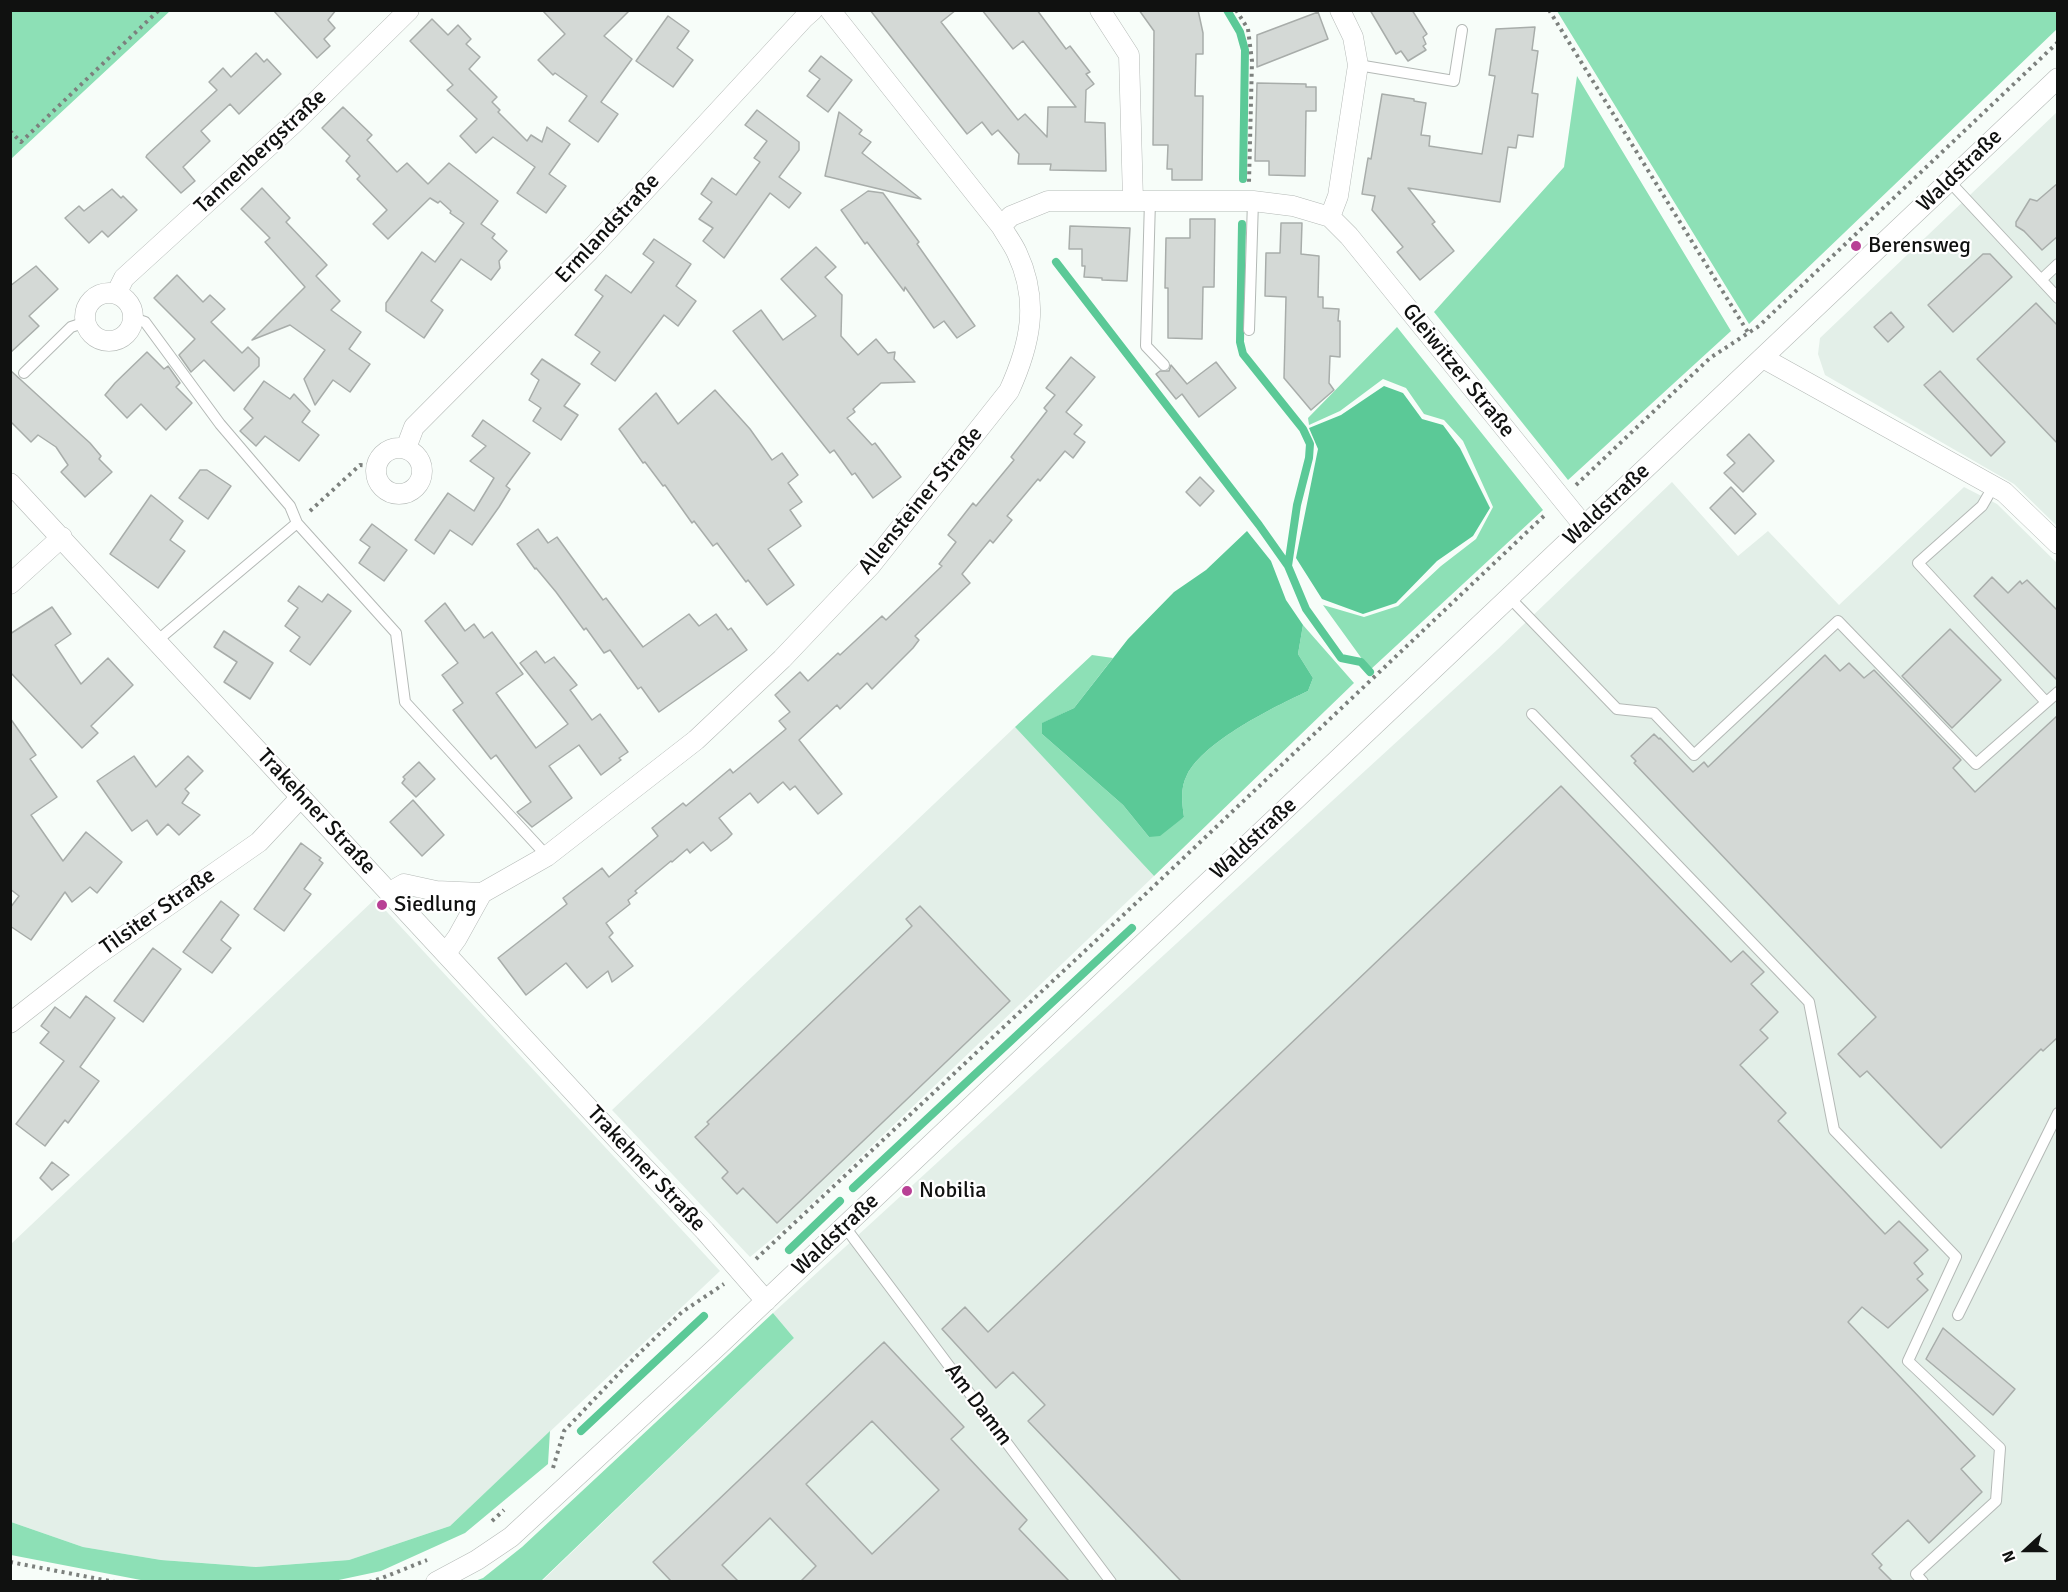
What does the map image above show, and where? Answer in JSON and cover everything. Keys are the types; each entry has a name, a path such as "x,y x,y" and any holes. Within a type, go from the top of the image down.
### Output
{"street":[{"name":"Tannenbergstraße","path":"116,294 124,278 293,124 409,10"},
{"name":"Ermlandstraße","path":"406,448 414,427 589,251 813,10"},
{"name":"Allensteiner Straße","path":"482,893 547,856 696,740 782,659 871,565 1009,391 1022,363 1029,337 1030,303 1017,253 1000,226 830,10"},
{"path":"1330,217 1338,196 1358,65 1353,37 1340,10"},
{"path":"1100,11 1129,56 1142,200"},
{"name":"Waldstraße","path":"436,1581 477,1560 511,1537 766,1301 2058,78"},
{"name":"Gleiwitzer Straße","path":"1000,226 1011,216 1048,201 1251,201 1293,206 1330,217 1349,236 1584,526"},
{"path":"103,294 116,294 125,299 131,308 133,318 130,329 122,337 111,341 100,339 91,333 86,322 86,310 92,300 103,294"},
{"path":"1763,358 2004,492 2058,544"},
{"path":"393,448 406,448 416,455 421,466 421,477 415,488 405,493 393,494 383,488 376,478 375,466 382,454 393,448"},
{"name":"Trakehner Straße","path":"10,483 158,640 766,1301"},
{"path":"10,584 62,537"},
{"name":"Tilsiter Straße","path":"10,1023 93,958 259,842 301,797"},
{"path":"390,892 404,884 436,891 482,893 446,953"}],"lane":[{"path":"1358,65 1454,81 1462,30"},
{"path":"1949,181 2058,298"},
{"path":"1142,200 1146,345 1164,364"},
{"path":"1249,330 1251,201"},
{"path":"2041,280 2058,264"},
{"path":"133,318 145,322 220,424 290,506 297,523 396,633 405,702 547,856"},
{"path":"24,374 72,327 86,322"},
{"path":"1993,487 1982,506 1918,563 2046,702"},
{"path":"158,640 297,523"},
{"path":"1509,597 1617,709 1654,713 1694,755 1838,621 1976,764 2058,692"},
{"path":"1532,714 1809,1002 1834,1130 1956,1257 1908,1361 2000,1448 1996,1501 1917,1575 1923,1581"},
{"path":"1958,1315 2058,1113"},
{"name":"Am Damm","path":"845,1227 1111,1581"}],"path":[{"path":"10,131 21,142 159,10"},
{"path":"1236,10 1248,29 1252,61 1251,201"},
{"path":"1549,10 1763,358"},
{"path":"545,1474 554,1466 564,1431 682,1312 741,1272 771,1248 1710,358 1759,326 2058,42"},
{"path":"297,523 360,465 375,466"},
{"path":"485,1527 511,1504"},
{"path":"369,1581 436,1556"},
{"path":"10,1562 115,1581"}],"shaded area":[{"path":"11,10 170,10 170,11 11,159"},
{"path":"2057,10 2057,29 1749,324 1557,11"},
{"path":"1577,76 1731,331 1568,480 1434,312 1564,167"},
{"path":"2057,112 2057,526 2014,484 1825,375 1818,354 1820,338"},
{"path":"1397,327 1543,510 1370,670 1323,605 1364,617 1398,606 1441,566 1476,539 1493,507 1463,441 1444,420 1424,414 1406,388 1383,379 1340,411 1309,425 1308,418"},
{"path":"1384,386 1403,393 1422,419 1443,425 1460,448 1490,508 1473,536 1437,561 1396,603 1363,614 1322,599 1296,558 1318,449 1309,428 1341,415"},
{"path":"1672,482 1738,556 1768,531 1839,605 1964,487 1997,504 2057,563 2057,1581 541,1582 794,1338 773,1313 1498,649"},
{"path":"1247,531 1271,561 1286,600 1303,625 1298,654 1313,678 1308,691 1241,726 1208,750 1196,762 1183,785 1184,817 1160,836 1149,837 1123,805 1042,734 1042,723 1074,708 1128,639 1174,592 1206,570"},
{"path":"1303,625 1354,683 1154,876 1015,727 1092,655 1113,658 1074,708 1043,723 1042,734 1123,805 1149,837 1184,817 1183,785 1196,762 1208,750 1241,726 1308,691 1313,678 1298,654"},
{"path":"1015,727 1154,876 792,1222 750,1257 612,1110"},
{"path":"375,899 720,1271 450,1526 349,1560 256,1567 161,1560 83,1547 11,1522 11,1244"},
{"path":"773,1313 794,1338 541,1581 475,1581 483,1578 522,1547"},
{"path":"550,1431 548,1464 465,1533 381,1571 334,1581 146,1581 11,1555 11,1522 83,1547 161,1560 256,1567 349,1560 450,1526"}],"building":[{"path":"273,10 336,10 328,20 335,28 324,39 330,46 317,58"},
{"path":"542,10 630,10 604,36 632,59 601,102 618,114 598,142 569,121 587,96 555,73 553,75 538,60 565,34"},
{"path":"870,10 956,10 941,22 1018,120 1025,114 1047,137 1048,107 1076,107 1023,41 1013,49 982,10 1037,10 1066,49 1070,46 1090,72 1086,74 1094,84 1086,90 1085,122 1105,123 1106,171 1050,170 1051,164 1018,164 1019,154 998,130 992,135 982,122 967,134"},
{"path":"1139,10 1198,10 1203,33 1203,54 1196,54 1195,96 1203,96 1202,180 1172,180 1172,169 1167,169 1168,145 1153,145 1154,31"},
{"path":"1370,10 1412,10 1427,34 1423,37 1426,44 1423,46 1426,50 1408,61 1401,51 1396,54"},
{"path":"1318,12 1328,39 1257,67 1257,35"},
{"path":"668,16 689,31 677,48 693,60 673,87 636,61"},
{"path":"432,19 448,35 458,25 471,39 466,44 480,57 469,69 497,97 492,102 500,110 498,112 527,141 531,135 542,142 547,127 570,144 549,174 566,186 546,213 517,193 535,167 493,137 476,153 460,136 477,119 447,90 453,85 410,41"},
{"path":"1535,27 1532,50 1538,51 1532,93 1538,94 1533,137 1518,135 1516,148 1508,147 1500,202 1408,188 1435,222 1432,224 1454,251 1420,280 1397,252 1403,247 1372,210 1375,196 1362,194 1368,158 1371,159 1382,94 1426,103 1421,135 1430,136 1429,146 1482,154 1495,76 1489,75 1496,29"},
{"path":"256,53 264,62 267,59 281,74 239,114 230,104 201,131 210,141 183,167 195,181 181,193 146,157 147,155 217,90 209,82 223,68 231,77"},
{"path":"821,56 852,80 828,112 807,96 820,79 809,71"},
{"path":"1257,83 1306,84 1306,87 1316,87 1316,111 1306,111 1305,176 1269,175 1269,161 1255,161"},
{"path":"343,107 372,135 367,140 397,172 407,163 428,184 449,163 498,201 481,224 495,234 492,238 507,251 499,261 500,268 491,280 461,259 431,301 443,310 424,338 386,311 386,303 422,252 435,262 464,223 450,213 451,211 440,201 438,203 430,198 388,239 373,224 387,210 357,179 360,176 346,161 350,156 322,128"},
{"path":"757,110 799,142 799,150 779,177 801,193 789,208 770,193 724,258 703,241 713,228 699,219 712,202 701,194 712,178 736,195 760,162 754,158 767,141 745,125"},
{"path":"839,112 862,130 859,134 871,142 862,153 921,199 825,176"},
{"path":"2058,183 2058,236 2042,250 2016,226 2016,222 2030,199 2037,201"},
{"path":"262,188 290,218 286,222 327,265 316,276 340,301 331,310 361,332 349,349 370,364 350,392 333,380 315,405 304,379 325,350 290,325 252,340 305,287 265,242 270,238 241,209"},
{"path":"112,189 137,210 108,237 102,231 89,243 65,218 79,206 84,211"},
{"path":"868,191 883,193 975,326 957,338 944,321 934,328 905,287 904,291 867,242 865,244 841,210"},
{"path":"1190,219 1215,219 1214,287 1203,287 1202,339 1168,338 1168,288 1165,288 1166,238 1190,238"},
{"path":"1281,223 1302,223 1301,254 1319,256 1318,297 1323,297 1323,308 1339,309 1340,357 1330,356 1329,383 1334,390 1311,410 1284,378 1286,297 1265,296 1266,253 1280,253"},
{"path":"1070,226 1130,228 1127,281 1084,277 1082,249 1069,249"},
{"path":"654,239 691,264 676,286 696,301 678,326 664,315 615,381 591,364 600,352 575,335 603,296 595,290 606,275 631,293 654,262 643,254"},
{"path":"816,247 836,267 825,277 842,295 841,336 858,355 876,339 888,353 895,352 894,359 915,382 881,383 853,409 855,412 847,418 872,445 875,443 901,477 873,498 834,450 830,453 733,331 761,310 783,340 816,316 781,279"},
{"path":"1983,254 1990,254 2012,277 1953,332 1928,305"},
{"path":"36,266 58,289 29,316 39,326 10,353 10,286"},
{"path":"177,275 203,302 210,295 225,309 211,322 242,353 248,347 259,358 259,366 234,391 204,360 191,372 179,355 195,339 154,298"},
{"path":"2036,303 2058,326 2058,444 1977,359"},
{"path":"1891,312 1904,327 1888,342 1874,327"},
{"path":"147,352 164,369 168,366 180,383 176,387 192,403 166,430 141,404 127,418 105,395"},
{"path":"1071,357 1095,377 1066,412 1082,425 1074,434 1085,442 1073,458 1065,451 1007,516 1012,520 993,543 990,540 962,574 970,583 915,636 919,640 913,648 872,689 867,683 840,709 837,705 799,740 842,794 818,814 795,786 790,790 783,782 758,803 750,793 719,818 732,834 727,839 711,851 703,842 690,853 687,849 635,891 637,893 628,900 630,904 606,923 613,933 609,937 633,966 612,982 608,971 587,988 566,963 526,995 498,958 567,904 563,898 602,868 609,877 658,836 652,828 683,803 686,806 730,769 733,773 786,729 779,721 790,712 775,695 800,672 808,681 882,616 886,620 942,566 939,564 956,542 948,535 973,503 976,506 1014,460 1011,457 1047,411 1044,408 1055,395 1046,388"},
{"path":"542,359 580,384 564,406 578,415 561,440 533,421 541,408 529,400 539,380 531,374"},
{"path":"1216,362 1236,388 1199,417 1182,394 1176,399 1156,374 1160,371 1169,371 1171,365 1187,384"},
{"path":"10,370 90,443 101,456 99,459 112,472 85,497 61,472 68,465 56,447 38,435 31,442 10,421"},
{"path":"1940,371 2005,442 1991,456 1924,385"},
{"path":"264,381 290,399 294,394 310,411 302,422 319,435 299,461 265,436 256,446 240,431 253,418 244,409"},
{"path":"715,390 750,429 772,460 782,453 798,475 788,483 802,502 790,510 801,526 768,549 794,585 767,605 748,580 746,582 717,543 713,546 694,521 692,523 665,485 663,486 645,462 643,463 619,429 656,393 678,424"},
{"path":"483,420 530,453 506,486 510,489 472,545 450,530 434,554 415,540 448,493 474,511 494,478 470,461 486,446 472,436"},
{"path":"1749,434 1774,461 1743,492 1724,473 1735,463 1727,455"},
{"path":"200,470 207,470 231,486 208,519 179,498"},
{"path":"1200,477 1214,491 1200,506 1186,492"},
{"path":"1731,487 1756,514 1735,534 1710,508"},
{"path":"151,495 183,521 170,540 185,551 158,588 110,554"},
{"path":"372,524 407,550 384,581 359,563 370,547 360,540"},
{"path":"538,529 548,543 557,537 603,600 606,598 643,647 689,614 699,626 716,614 728,630 731,628 747,650 659,712 641,687 638,689 610,650 604,653 586,628 584,630 517,544"},
{"path":"1992,577 2008,593 2020,581 2022,584 2027,580 2058,611 2058,681 1974,596"},
{"path":"299,586 322,602 328,594 351,611 310,665 290,651 300,637 285,626 298,608 288,601"},
{"path":"445,603 465,631 474,624 484,638 492,632 523,674 496,693 536,748 568,724 520,663 536,651 545,663 554,657 577,685 570,690 592,720 600,714 628,752 601,775 579,745 549,766 572,798 532,827 517,812 531,802 496,755 491,759 453,710 463,703 442,675 458,663 425,621"},
{"path":"52,607 71,634 55,645 81,684 108,658 133,685 91,726 98,733 82,748 10,672 10,634"},
{"path":"1950,629 2001,680 1952,728 1902,676"},
{"path":"224,631 273,663 250,699 224,682 237,662 214,647"},
{"path":"1825,655 1840,671 1849,663 1864,678 1874,670 1961,760 1953,768 1975,792 2058,715 2058,1037 2043,1051 2041,1049 1941,1148 1867,1071 1860,1077 1838,1054 1876,1017 1634,763 1636,761 1631,756 1654,734 1693,772 1704,762 1708,767"},
{"path":"10,718 36,755 30,759 57,797 31,815 63,861 86,832 122,862 97,893 90,887 72,902 65,892 31,940 10,926 10,908 19,896 10,889"},
{"path":"134,756 156,787 188,756 203,771 185,789 189,793 182,803 200,815 179,835 168,824 157,835 147,820 132,831 97,781"},
{"path":"419,762 435,779 416,797 402,783 405,779 403,777"},
{"path":"1561,786 1731,962 1743,951 1764,972 1751,984 1778,1012 1760,1030 1768,1038 1740,1065 1786,1113 1778,1121 1885,1234 1899,1221 1928,1250 1914,1263 1923,1274 1917,1279 1928,1290 1888,1328 1862,1307 1848,1322 1975,1456 1961,1469 1982,1492 1929,1543 1908,1520 1872,1554 1882,1565 1879,1568 1892,1581 1181,1581 1028,1421 1045,1405 1013,1372 996,1388 942,1329 965,1307 988,1332"},
{"path":"413,800 444,835 422,856 390,822"},
{"path":"301,843 321,858 319,860 323,863 304,889 311,894 284,931 254,909"},
{"path":"221,901 239,915 221,940 231,948 212,973 183,952"},
{"path":"920,906 1010,1001 777,1223 743,1188 737,1194 722,1178 728,1172 695,1137 709,1124 707,1122 912,926 906,919"},
{"path":"153,948 181,969 143,1022 114,1001"},
{"path":"86,996 115,1018 80,1067 99,1081 68,1123 65,1120 45,1146 16,1124 64,1061 40,1043 49,1032 41,1026 55,1007 70,1018"},
{"path":"52,1162 69,1175 52,1190 40,1178"},
{"path":"1943,1328 2015,1389 1993,1415 1926,1359"},
{"path":"884,1342 964,1427 951,1439 1027,1520 1019,1529 1069,1581 801,1581 816,1566 770,1518 722,1565 738,1581 671,1581 653,1562","holes":["872,1421 939,1490 872,1554 806,1484"]}],"waterway":[{"path":"1227,10 1240,32 1245,50 1243,179"},
{"path":"1242,224 1240,342 1243,354 1303,429 1310,444 1309,458 1297,505 1288,566 1306,609 1341,658 1361,662 1370,672"},
{"path":"1056,262 1259,525 1288,566"},
{"path":"853,1188 1132,928"},
{"path":"789,1250 840,1201"},
{"path":"581,1431 704,1316"}],"place":[{"name":"Berensweg","path":"1856,246"},
{"name":"Siedlung","path":"382,905"},
{"name":"Nobilia","path":"907,1191"}]}
